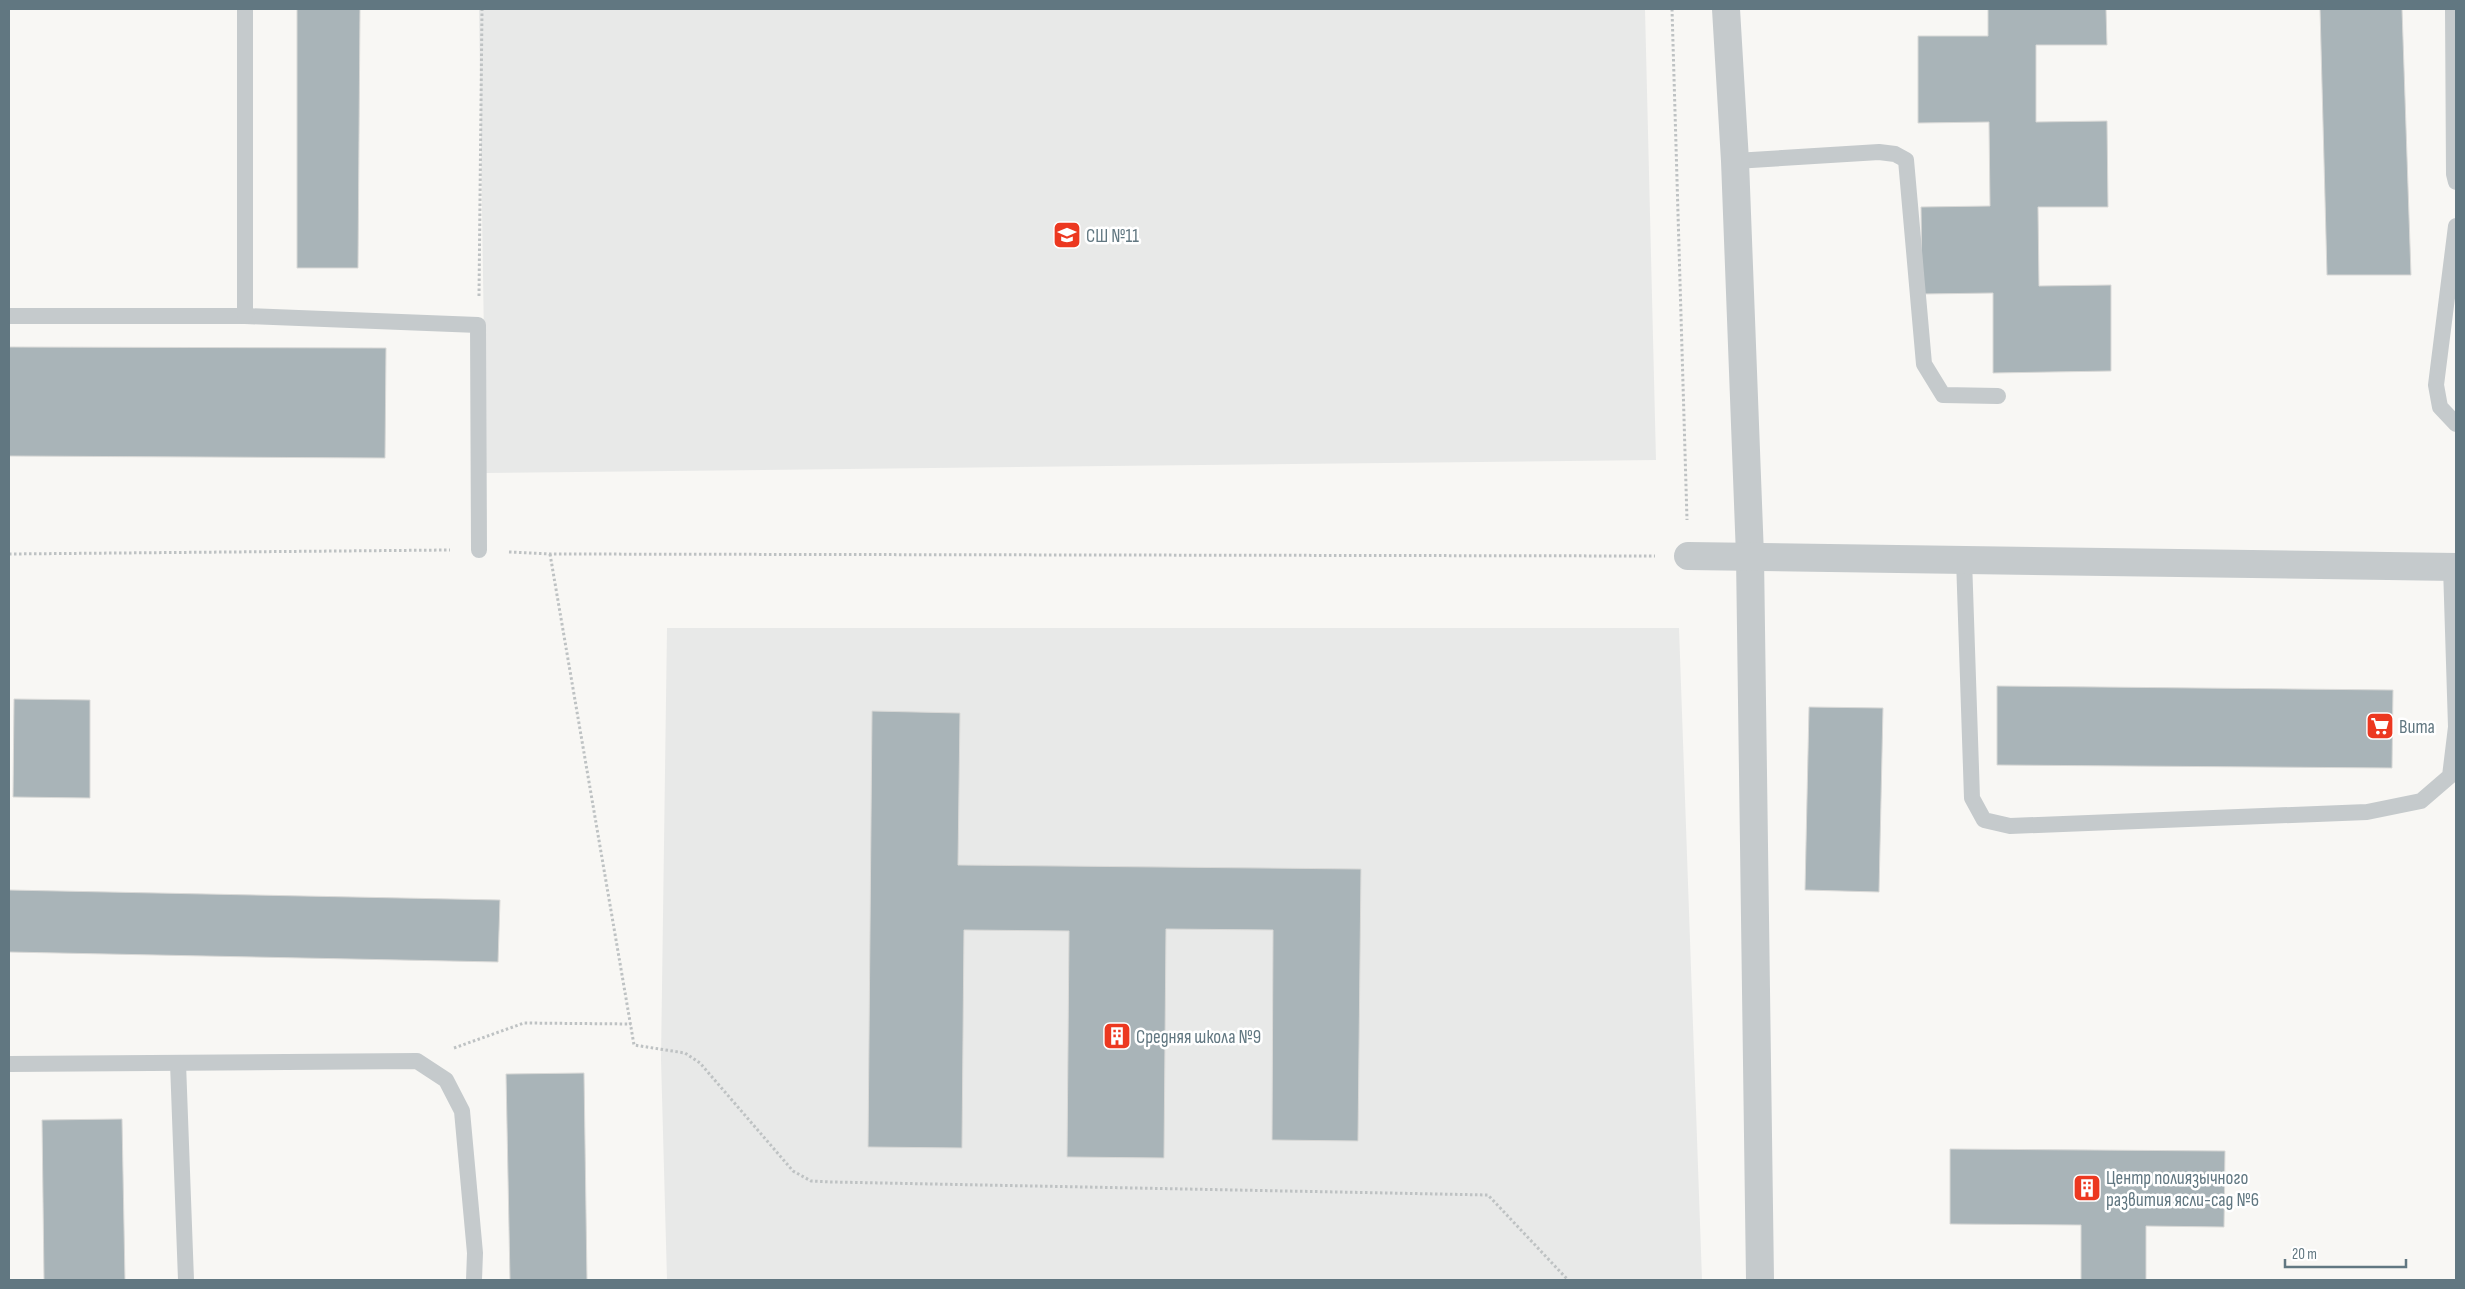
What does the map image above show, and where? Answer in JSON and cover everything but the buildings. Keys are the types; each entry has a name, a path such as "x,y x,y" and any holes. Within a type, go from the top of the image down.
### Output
{"street":[{"path":"1726,9 1735,161 1750,556 1760,1280"},
{"path":"1688,556 2454,567"}],"lane":[{"path":"245,9 245,316"},
{"path":"2453,9 2454,174 2456,182"},
{"path":"1735,161 1880,152 1895,154 1906,160 1924,364 1943,395 1998,396"},
{"path":"2456,226 2436,386 2440,407 2456,424"},
{"path":"9,316 245,316 478,325 479,550"},
{"path":"1964,559 1972,798 1984,820 2010,826 2367,812 2421,801 2450,776 2456,727 2454,567"},
{"path":"9,1064 417,1062 446,1080 462,1111 475,1253 474,1280"},
{"path":"178,1063 186,1280"}],"path":[{"path":"478,325 482,9"},
{"path":"9,554 479,550 550,554 1688,556 1672,9"},
{"path":"550,554 634,1045 685,1053 700,1063 793,1171 812,1181 1488,1196 1568,1280"},
{"path":"417,1062 524,1023 631,1024"}],"shaded area":[{"name":"СШ №11","path":"479,9 1645,9 1656,460 486,473"},
{"path":"667,628 1679,628 1702,1280 667,1280 661,1059"}],"place":[{"name":"СШ №11","path":"1067,235"},
{"name":"Вита","path":"2380,726"},
{"name":"Средняя школа №9","path":"1117,1036"},
{"name":"Центр полиязычного развития ясли-сад №6","path":"2087,1188"}]}
